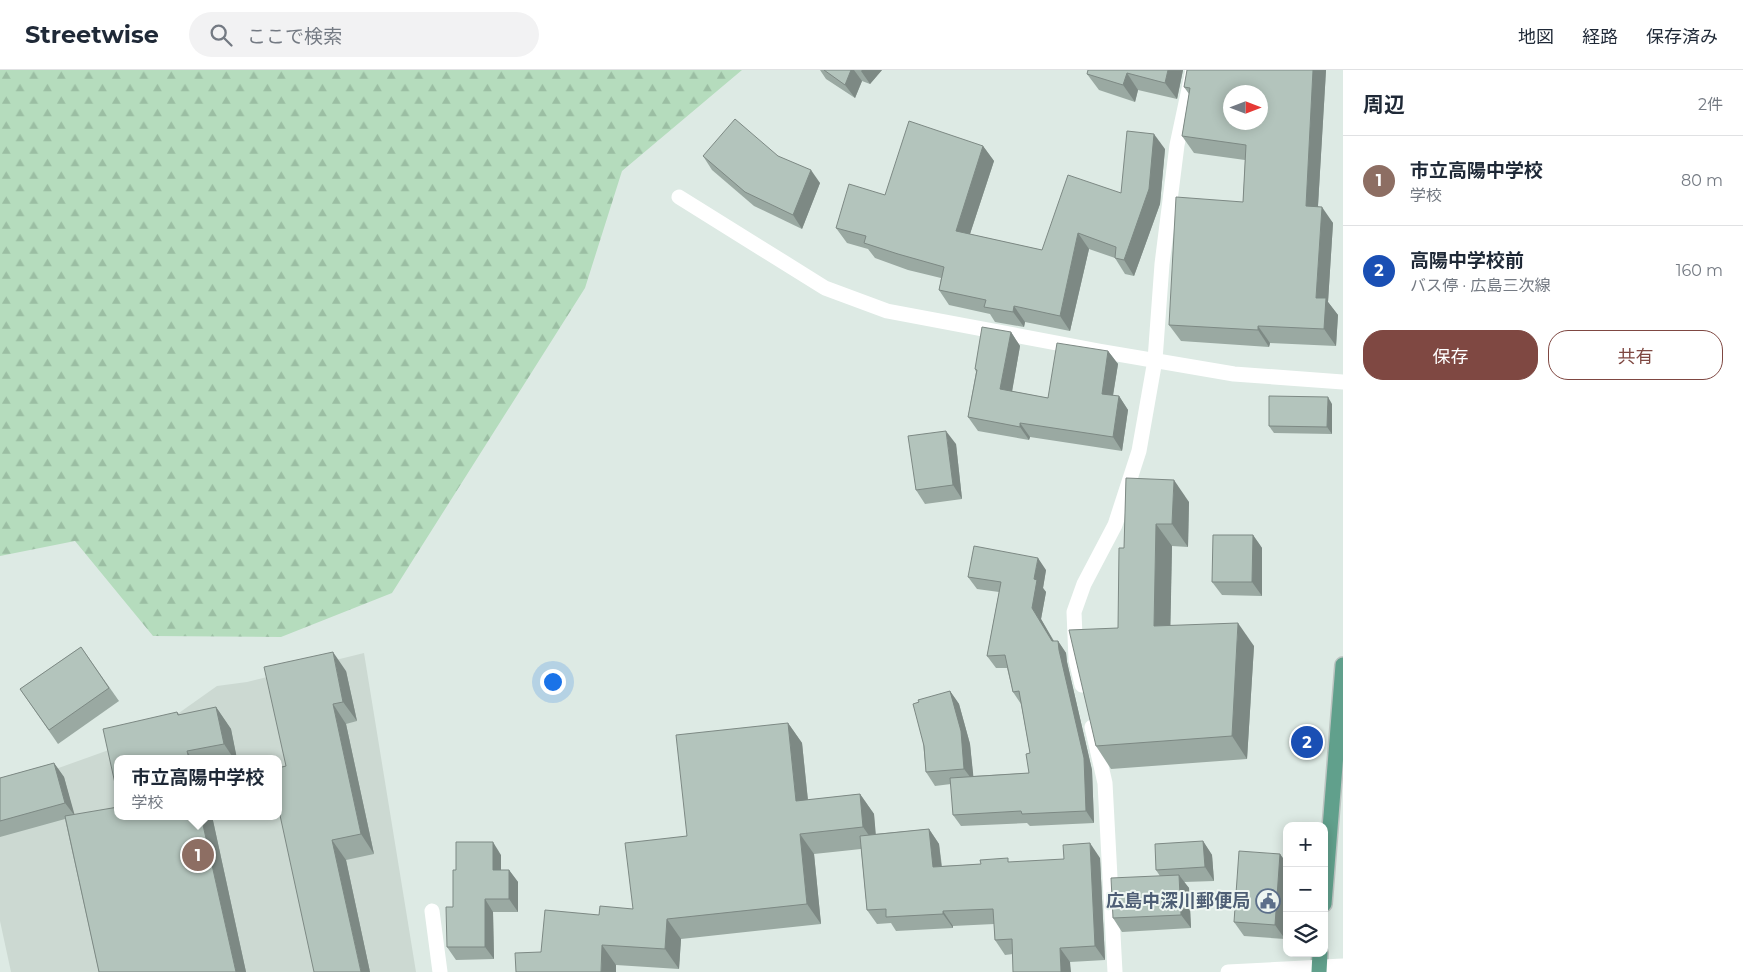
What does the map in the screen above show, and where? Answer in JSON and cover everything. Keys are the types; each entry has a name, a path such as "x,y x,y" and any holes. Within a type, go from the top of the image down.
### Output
{"main road":[{"path":"1327,867 1343,665"}],"street":[{"path":"1085,698 1076,660 1074,612 1084,584 1115,525 1139,451 1155,360 1162,264 1177,145 1193,70"},
{"path":"679,197 825,288 887,311 1234,374 1343,382"},
{"path":"1089,716 1104,783 1115,972"},
{"path":"432,911 440,972"},
{"path":"1228,972 1320,964 1343,966"}],"shaded area":[{"path":"364,653 416,972 11,972 0,921 0,789 145,737 217,686 247,682"}],"green space":[{"path":"0,70 742,70 622,171 585,288 392,593 281,637 153,636 75,541 0,556"}],"building":[{"path":"824,70 851,70 845,85"},
{"path":"1088,70 1168,70 1165,83 1127,73 1123,85 1087,74"},
{"path":"1187,70 1313,70 1306,206 1322,207 1316,298 1326,298 1324,329 1258,326 1258,330 1169,325 1176,197 1243,202 1246,145 1182,136 1190,88 1184,87"},
{"path":"735,119 778,156 811,170 793,215 745,192 703,156"},
{"path":"909,121 983,146 956,231 1042,250 1068,175 1121,193 1127,131 1154,134 1149,189 1124,260 1115,258 1116,247 1078,233 1060,316 1014,306 1013,312 984,307 986,300 939,290 944,267 864,243 866,236 836,228 849,184 885,195"},
{"path":"982,327 1011,332 1000,389 1048,398 1057,343 1108,351 1102,394 1119,396 1113,437 1020,423 1020,427 968,417 977,370 975,369"},
{"path":"1269,396 1328,397 1327,427 1269,426"},
{"path":"946,431 953,485 916,490 908,436"},
{"path":"1126,478 1174,480 1172,524 1156,524 1154,626 1238,623 1232,736 1096,746 1069,630 1118,628 1119,548 1124,548"},
{"path":"1213,535 1253,535 1252,582 1212,582"},
{"path":"974,546 1038,558 1034,579 1037,580 1032,608 1052,641 1058,641 1084,758 1086,811 1022,814 1021,811 953,815 950,778 1029,773 1026,754 1030,753 1019,691 1013,692 1005,655 987,656 1001,582 968,577"},
{"path":"81,647 109,688 49,730 20,689"},
{"path":"333,652 343,702 333,704 361,834 332,840 361,972 314,972 281,820 282,767 286,766 264,667"},
{"path":"950,691 961,731 964,769 926,772 924,746 913,704 919,702 918,700"},
{"path":"216,707 224,744 187,751 188,755 114,755 114,779 103,729 177,712 178,715"},
{"path":"788,723 796,801 860,794 863,827 800,834 807,904 667,919 665,949 602,945 601,972 516,972 515,953 541,952 545,910 599,915 600,906 633,909 625,843 687,836 676,735"},
{"path":"54,763 65,803 0,821 0,778"},
{"path":"114,808 114,820 202,820 236,972 99,972 65,816"},
{"path":"929,829 933,867 981,864 980,860 1008,858 1008,862 1064,859 1063,845 1090,843 1095,946 1060,948 1061,972 1013,972 1012,939 995,940 993,909 943,911 943,914 886,917 886,909 867,910 860,836"},
{"path":"1203,841 1205,867 1156,870 1155,844"},
{"path":"456,842 493,842 493,870 509,870 509,899 485,899 485,947 447,947 446,907 453,907 453,870 456,870"},
{"path":"1239,851 1280,854 1275,925 1234,922"},
{"path":"1179,875 1181,915 1113,918 1111,878"}],"place":[{"name":"高陽中学校前","path":"1307,742"},
{"name":"市立高陽中学校","path":"198,855"},
{"name":"広島中深川郵便局","path":"1268,901"}]}
